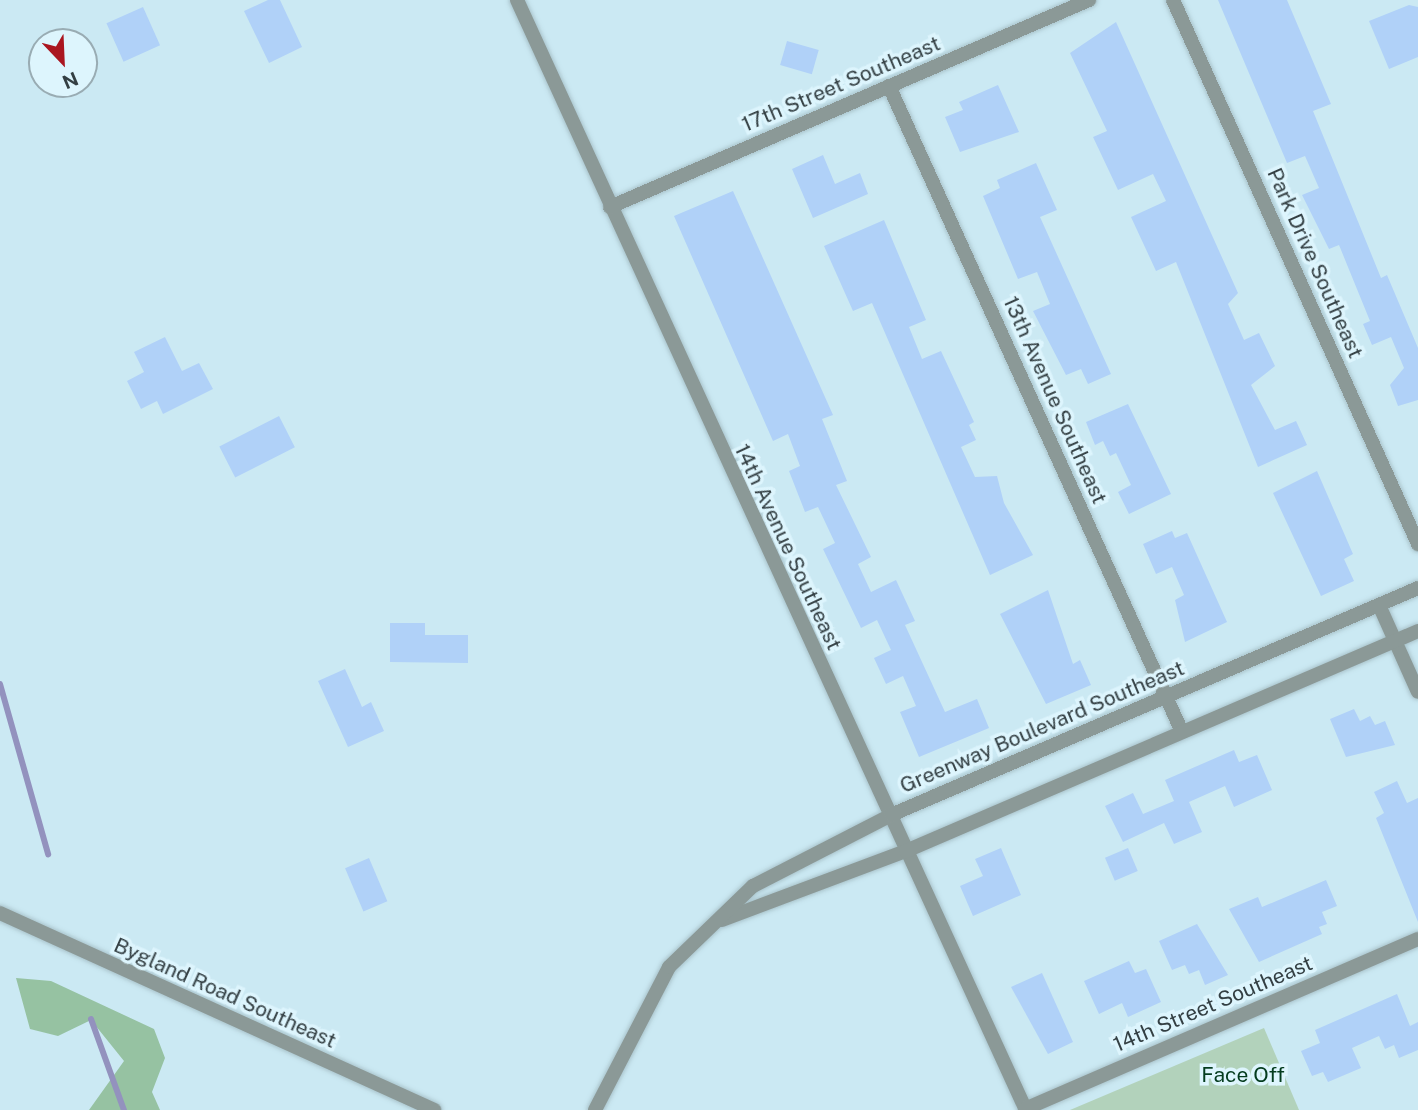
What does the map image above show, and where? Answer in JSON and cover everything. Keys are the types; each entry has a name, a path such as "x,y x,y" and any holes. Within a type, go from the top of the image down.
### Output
{"street":[{"name":"14th Avenue Southeast","path":"517,0 610,208 1026,1110"},
{"name":"17th Street Southeast","path":"610,208 1089,0"},
{"name":"Park Drive Southeast","path":"1173,0 1418,544"},
{"name":"13th Avenue Southeast","path":"889,86 1182,732"},
{"name":"Greenway Boulevard Southeast","path":"595,1110 649,997 699,933 753,886 891,815 1418,588"},
{"path":"1379,605 1418,692"},
{"name":"Greenway Boulevard Southeast","path":"699,933 790,889 906,851 1418,631"},
{"name":"Bygland Road Southeast","path":"0,913 434,1110"},
{"name":"14th Street Southeast","path":"1026,1110 1418,939"}],"green space":[{"path":"16,978 51,981 154,1029 165,1058 152,1092 160,1110 89,1110 124,1061 91,1020 58,1036 30,1029"},
{"name":"Face Off","path":"1264,1028 1299,1110 1070,1110"}],"building":[{"path":"268,0 280,0 302,47 269,63 244,11"},
{"path":"1218,0 1287,0 1331,104 1313,111 1381,278 1387,275 1418,348 1418,400 1398,406 1390,385 1404,368 1391,337 1372,345 1363,324 1370,321 1339,245 1329,249 1302,195 1319,188 1305,156 1287,163"},
{"path":"1409,5 1418,7 1418,57 1389,69 1369,21"},
{"path":"143,7 160,45 124,62 106,23"},
{"path":"1116,22 1238,293 1228,304 1244,340 1259,333 1275,366 1251,385 1275,430 1296,421 1307,445 1258,467 1176,262 1156,271 1131,217 1166,201 1153,174 1118,190 1093,137 1107,131 1070,53"},
{"path":"787,41 819,50 812,74 780,65"},
{"path":"998,85 1019,132 960,152 945,117 963,110 959,102"},
{"path":"823,155 835,184 860,173 868,194 813,218 792,169"},
{"path":"1036,163 1057,210 1040,217 1111,374 1088,384 1081,369 1066,375 1033,311 1050,304 1037,272 1018,279 983,196 1000,188 997,180"},
{"path":"733,191 833,415 822,419 847,481 836,485 871,557 858,564 871,592 896,580 915,621 905,625 945,712 977,699 989,728 919,757 900,712 916,706 903,676 886,684 874,658 891,650 877,620 861,628 823,549 835,543 818,507 805,512 789,471 800,466 788,434 773,441 674,216"},
{"path":"884,220 926,320 909,327 922,359 941,351 974,422 969,425 976,440 961,447 975,477 997,476 1004,503 1033,555 990,575 872,303 853,311 824,246"},
{"path":"165,337 182,371 199,363 213,389 163,414 157,401 141,409 127,381 144,372 134,352"},
{"path":"1128,404 1171,494 1129,514 1118,492 1131,485 1116,453 1110,456 1103,441 1095,445 1086,422"},
{"path":"279,416 295,447 235,478 219,446"},
{"path":"1317,471 1353,554 1344,559 1354,581 1321,596 1273,493"},
{"path":"1172,531 1175,538 1187,533 1227,622 1185,642 1175,600 1184,595 1172,567 1156,574 1143,544"},
{"path":"1048,590 1073,664 1080,660 1091,685 1046,704 1000,614"},
{"path":"390,623 425,623 425,635 468,635 468,663 390,662"},
{"path":"345,669 362,707 371,702 384,731 348,747 318,681"},
{"path":"1354,709 1360,721 1370,716 1375,725 1385,721 1395,745 1346,757 1330,719"},
{"path":"1234,750 1239,762 1257,755 1272,790 1234,807 1225,786 1189,802 1202,832 1174,844 1164,823 1123,842 1105,806 1133,793 1143,814 1174,801 1165,780"},
{"path":"1397,781 1407,803 1418,798 1418,922 1376,818 1384,813 1374,792"},
{"path":"1001,848 1021,895 973,916 960,886 983,876 975,859"},
{"path":"1128,848 1138,871 1115,881 1105,858"},
{"path":"369,858 387,901 363,911 345,868"},
{"path":"1326,880 1337,906 1322,912 1327,924 1319,927 1322,934 1259,962 1229,909 1258,897 1262,907"},
{"path":"1197,924 1228,975 1205,985 1199,970 1189,974 1185,965 1172,970 1159,941"},
{"path":"1129,961 1135,973 1146,969 1161,1002 1128,1017 1122,1003 1099,1014 1084,981"},
{"path":"1042,973 1073,1042 1048,1054 1011,987"},
{"path":"1397,994 1410,1026 1418,1022 1418,1050 1399,1058 1394,1045 1385,1049 1379,1036 1352,1048 1361,1068 1328,1082 1323,1072 1312,1076 1301,1051 1320,1043 1315,1030"}],"waterway":[{"path":"0,684 48,854"},
{"path":"91,1019 124,1110"}]}
